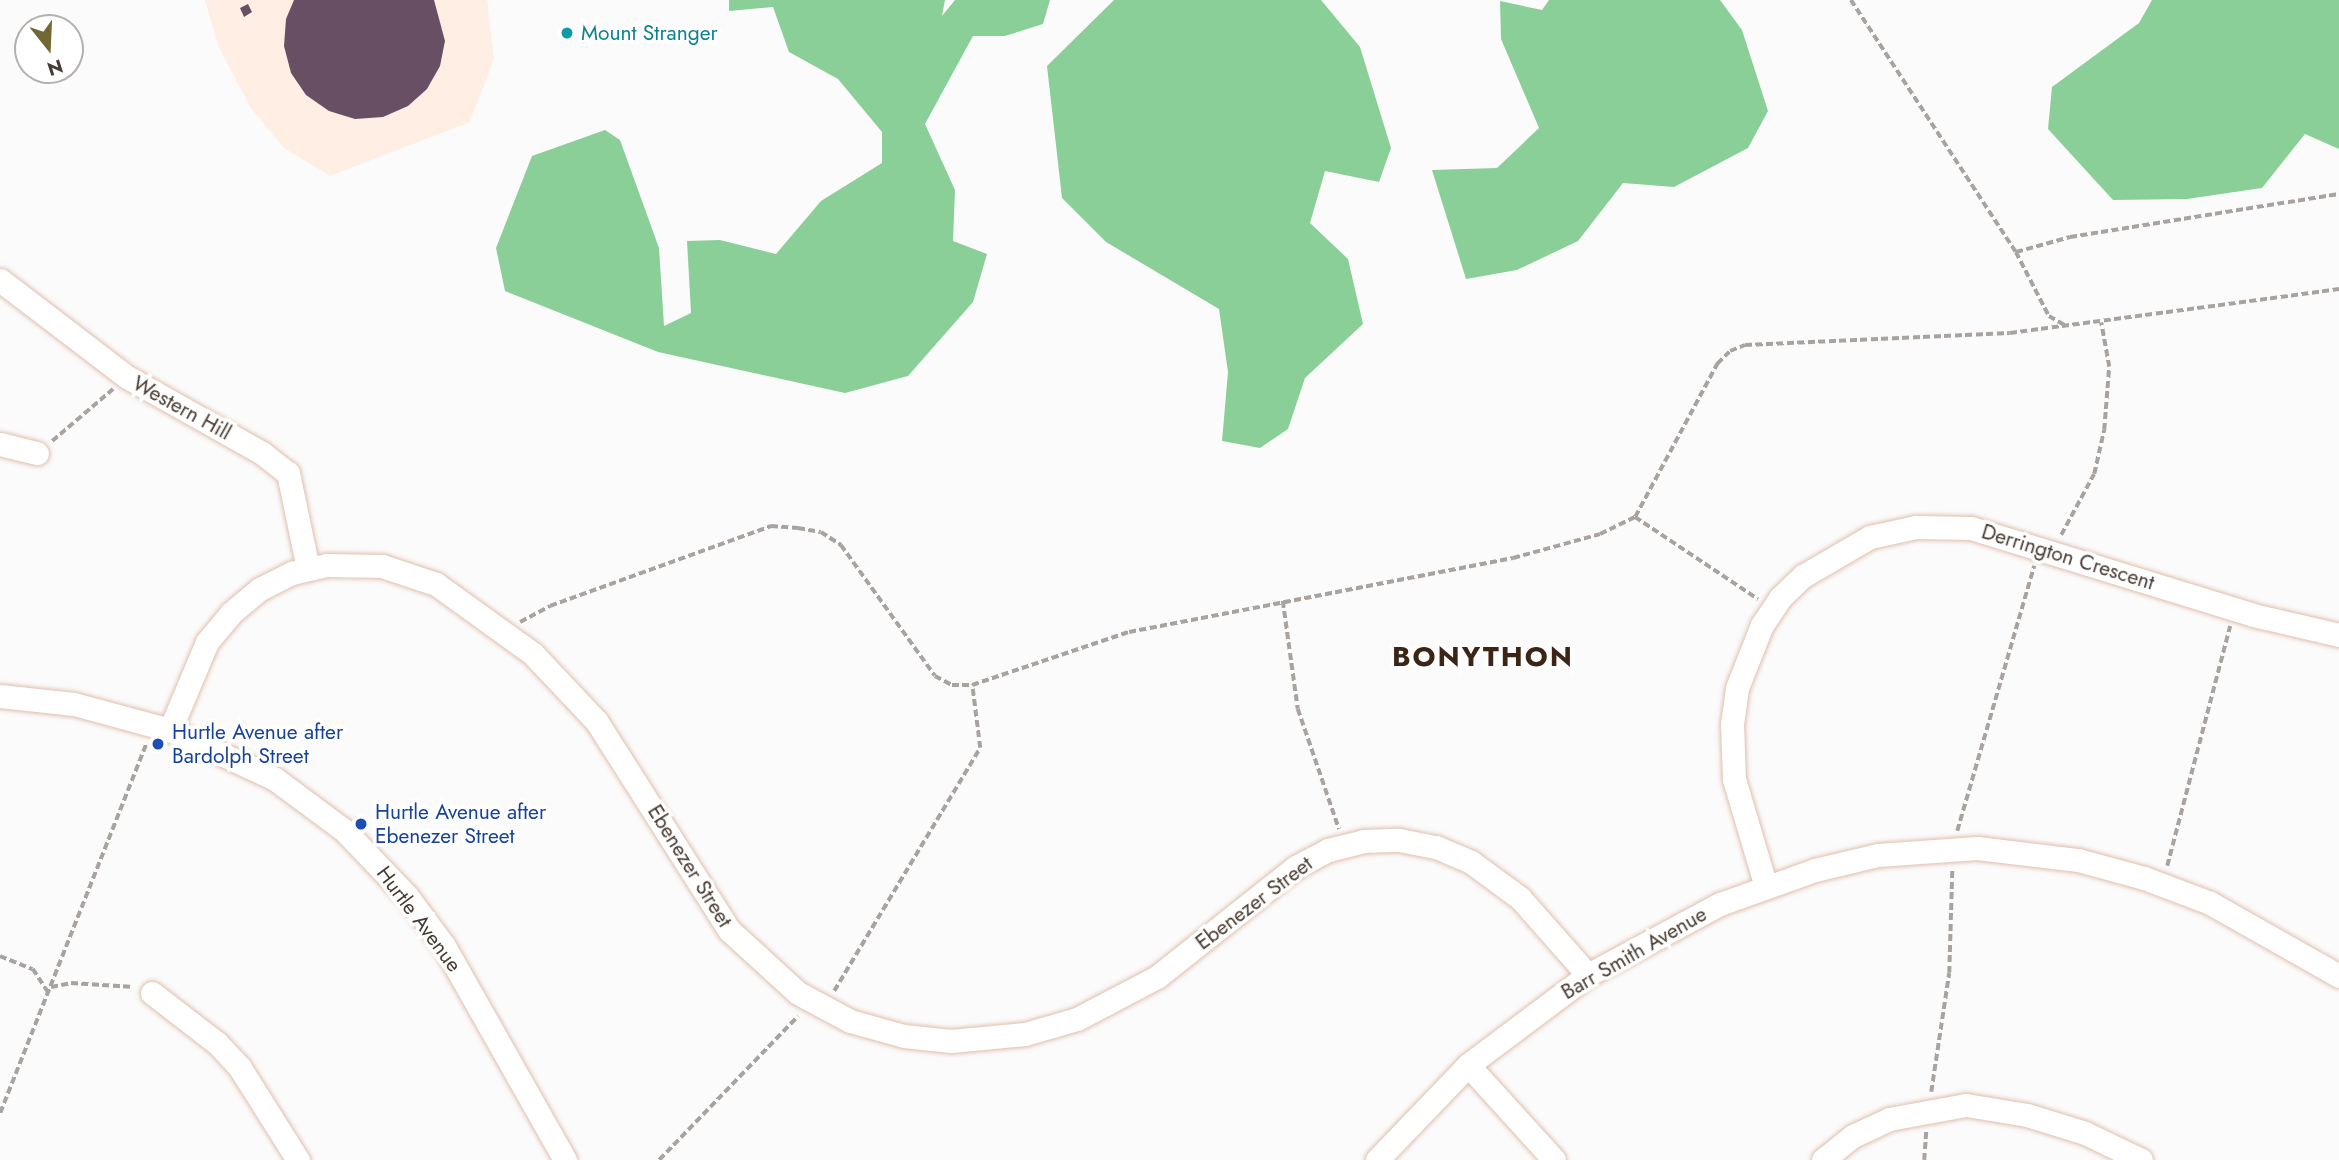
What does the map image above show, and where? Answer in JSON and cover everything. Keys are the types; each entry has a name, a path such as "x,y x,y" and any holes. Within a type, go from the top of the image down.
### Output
{"street":[{"name":"Western Hill","path":"0,280 127,377 262,453 288,473 308,569"},
{"path":"0,443 37,453"},
{"name":"Derrington Crescent","path":"1766,887 1737,797 1732,724 1747,655 1773,608 1803,576 1870,537 1946,526 2008,536 2253,615 2339,635"},
{"name":"Ebenezer Street","path":"164,736 197,659 231,613 260,589 308,569 345,563 400,570 436,584 510,634 597,722 729,930 774,975 814,1009 904,1036 951,1041 1025,1034 1077,1019 1157,977 1296,867 1345,846 1399,840 1436,847 1471,862 1520,898 1588,975"},
{"name":"Hurtle Avenue","path":"0,696 74,704 275,779 367,852 443,946 565,1160"},
{"name":"Barr Smith Avenue","path":"1377,1160 1468,1065 1588,975 1675,925 1766,887 1878,855 1954,849 2044,854 2161,883 2221,908 2339,976"},
{"path":"152,993 217,1043 240,1068 298,1160"},
{"path":"1468,1065 1554,1160"},
{"path":"1823,1160 1853,1136 1889,1119 1966,1105 2007,1110 2050,1122 2141,1160"}],"path":[{"path":"1851,0 2016,252 2049,316 2068,326"},
{"path":"2016,252 2070,237 2339,194"},
{"path":"510,634 531,613 771,526 821,532 841,545 935,676 952,685 972,685 1129,632 1513,558 1600,534 1635,517 1717,364 1730,351 1745,345 2101,323 2339,289"},
{"path":"2066,529 2094,474 2104,430 2109,367 2101,323"},
{"path":"37,453 127,377"},
{"path":"1635,517 1773,608"},
{"path":"1283,601 1298,709 1345,846"},
{"path":"2161,883 2231,621 2239,624"},
{"path":"659,1160 814,1009 980,748 972,685"},
{"path":"0,1113 148,738 164,736"},
{"path":"1942,865 1952,864"},
{"path":"0,956 33,969 49,990"},
{"path":"49,990 71,983 117,984 152,993"}],"shaded area":[{"path":"205,0 487,0 494,59 470,122 330,176 284,148 251,108 219,48"}],"green space":[{"path":"729,0 945,0 942,16 955,0 1050,0 1043,24 1005,36 973,36 925,124 955,190 953,241 987,254 973,302 908,376 845,393 658,352 505,291 496,248 532,156 605,130 620,140 659,248 664,326 691,313 687,241 720,240 776,254 821,201 882,163 882,132 838,79 789,52 773,7 729,11"},
{"path":"1114,0 1321,0 1360,47 1391,148 1379,182 1325,171 1310,223 1348,259 1363,324 1305,378 1288,429 1260,448 1222,441 1228,372 1219,309 1106,242 1062,198 1047,66"},
{"path":"1549,0 1720,0 1742,30 1768,111 1748,148 1674,187 1623,183 1578,241 1517,270 1466,279 1432,170 1497,168 1539,128 1501,39 1500,1 1542,10"},
{"path":"2152,0 2339,0 2339,149 2305,134 2262,188 2187,199 2113,200 2048,129 2052,87 2139,23"}],"building":[{"path":"294,0 434,0 445,41 440,66 427,89 408,106 383,117 355,119 329,111 306,95 291,73 284,46 286,19"},
{"path":"248,4 252,12 244,17 240,8"}],"place":[{"name":"Mount Stranger","path":"567,33"},
{"name":"Hurtle Avenue after Bardolph Street","path":"158,744"},
{"name":"Hurtle Avenue after Ebenezer Street","path":"361,824"}],"district":[{"name":"BONYTHON","path":"1483,657"}]}
